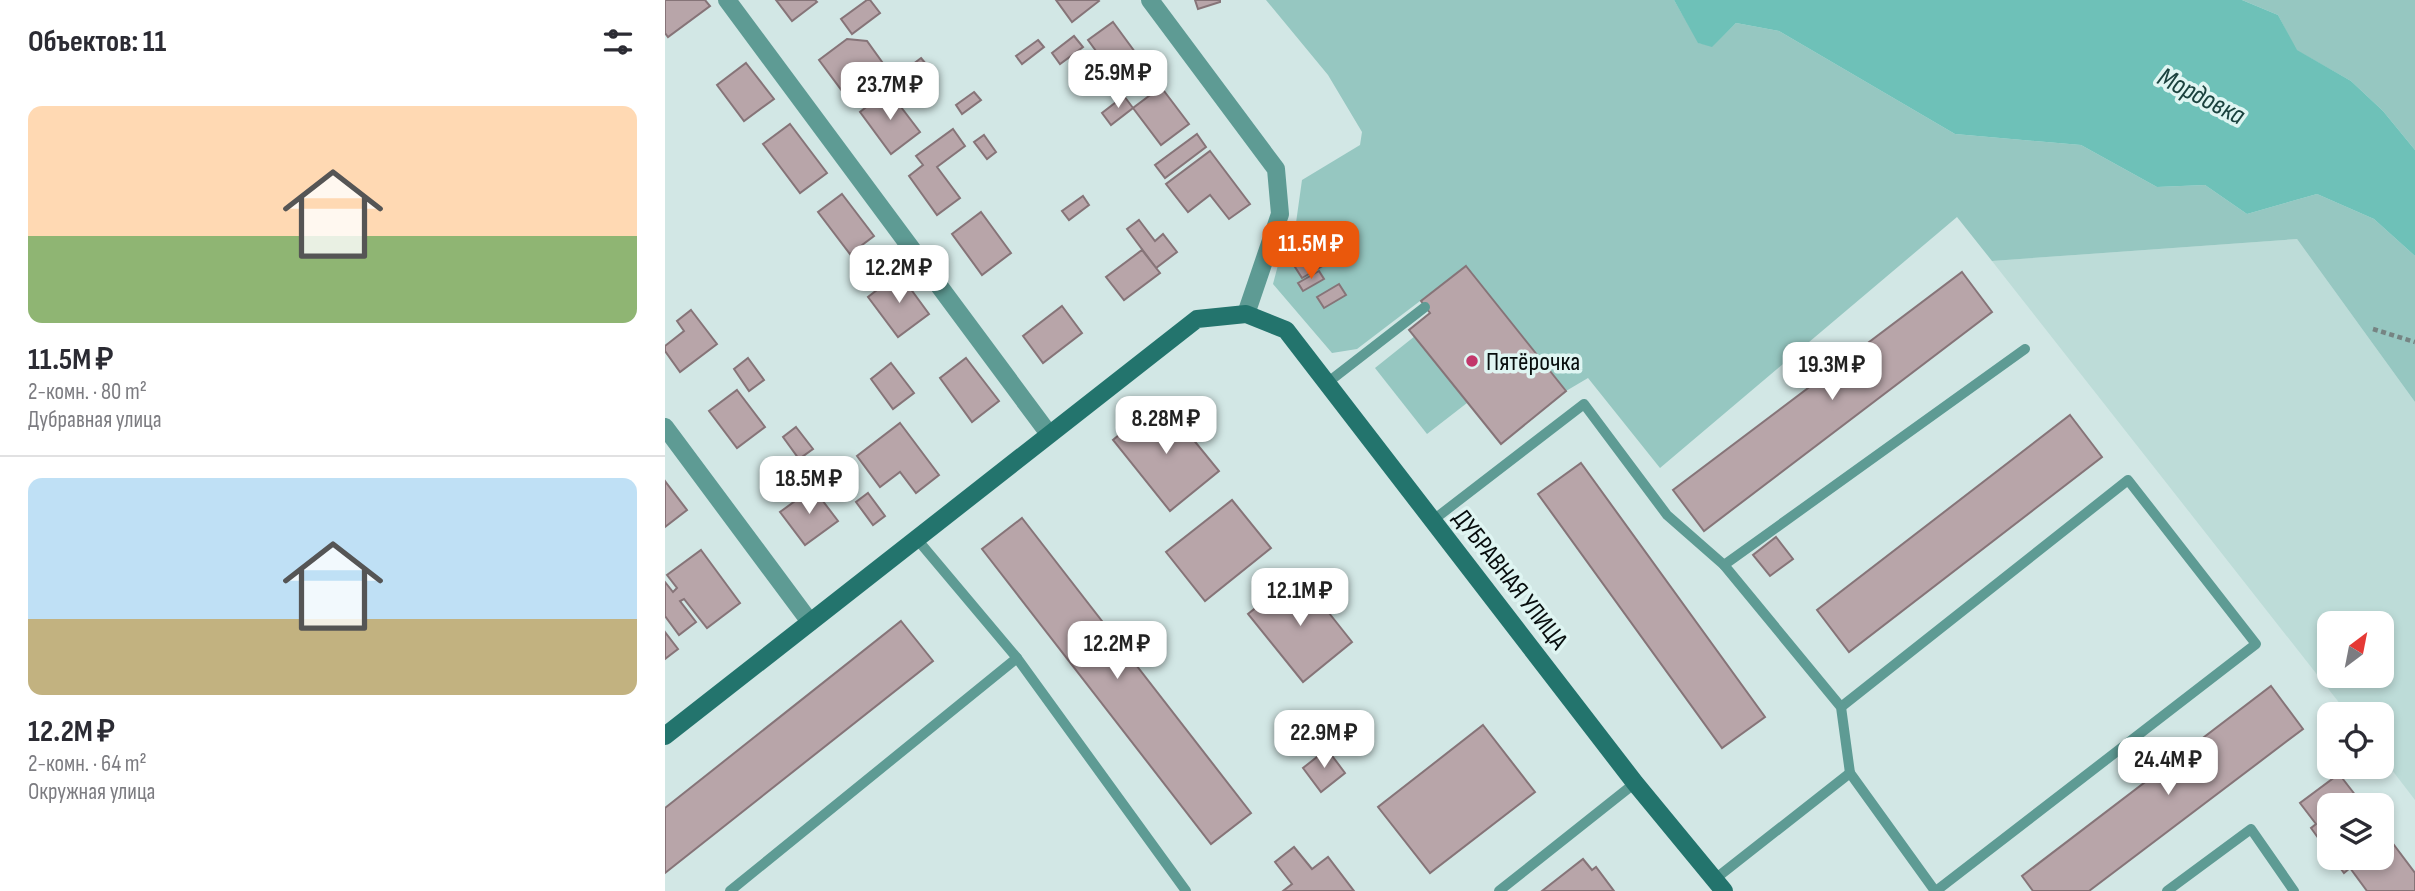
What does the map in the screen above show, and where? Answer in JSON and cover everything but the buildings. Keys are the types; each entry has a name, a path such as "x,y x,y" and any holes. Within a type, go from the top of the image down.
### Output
{"street":[{"path":"727,0 1049,434"},
{"path":"665,736 1197,319 1246,314 1280,215 1276,169 1150,0"},
{"name":"ДУБРАВНАЯ УЛИЦА","path":"1246,314 1286,330 1635,783 1719,885"},
{"path":"665,428 810,622"}],"lane":[{"path":"1327,383 1425,307"},
{"path":"1724,565 2025,349"},
{"path":"1432,521 1584,404 1667,515 1724,565 1841,707 1850,773 1935,891 2256,645 2128,480 1841,707"},
{"path":"916,538 1017,658 1186,891"},
{"path":"730,891 1017,658"},
{"path":"1719,885 1850,773"},
{"path":"1499,891 1635,783"},
{"path":"2167,891 2251,829 2294,891"}],"path":[{"path":"2373,329 2415,342"}],"shaded area":[{"path":"1266,0 1674,0 1699,43 1712,46 1736,23 1779,31 1955,134 2081,145 2157,187 2205,185 2247,214 2317,194 2374,219 2415,256 2415,402 2297,239 1992,261 1957,217 1660,468 1588,378 1566,391 1466,266 1357,349 1332,353 1273,284 1278,265 1295,230 1302,180 1360,145 1362,132 1328,75"},
{"path":"2242,0 2415,0 2415,150 2383,111 2351,81 2296,50 2278,15"},
{"path":"2297,239 2415,402 2415,800 2394,773 2394,702 2339,702 2328,688 2394,688 2394,611 2317,611 2317,675 1992,261"},
{"path":"1415,336 1467,403 1427,434 1375,368"}],"water":[{"name":"Мордовка","path":"1674,0 2242,0 2278,15 2297,50 2351,81 2383,111 2415,150 2415,256 2374,219 2317,194 2247,214 2205,185 2157,187 2081,145 1955,134 1779,31 1736,23 1712,47 1698,43"}],"place":[{"name":"Пятёрочка","path":"1472,361"}]}
